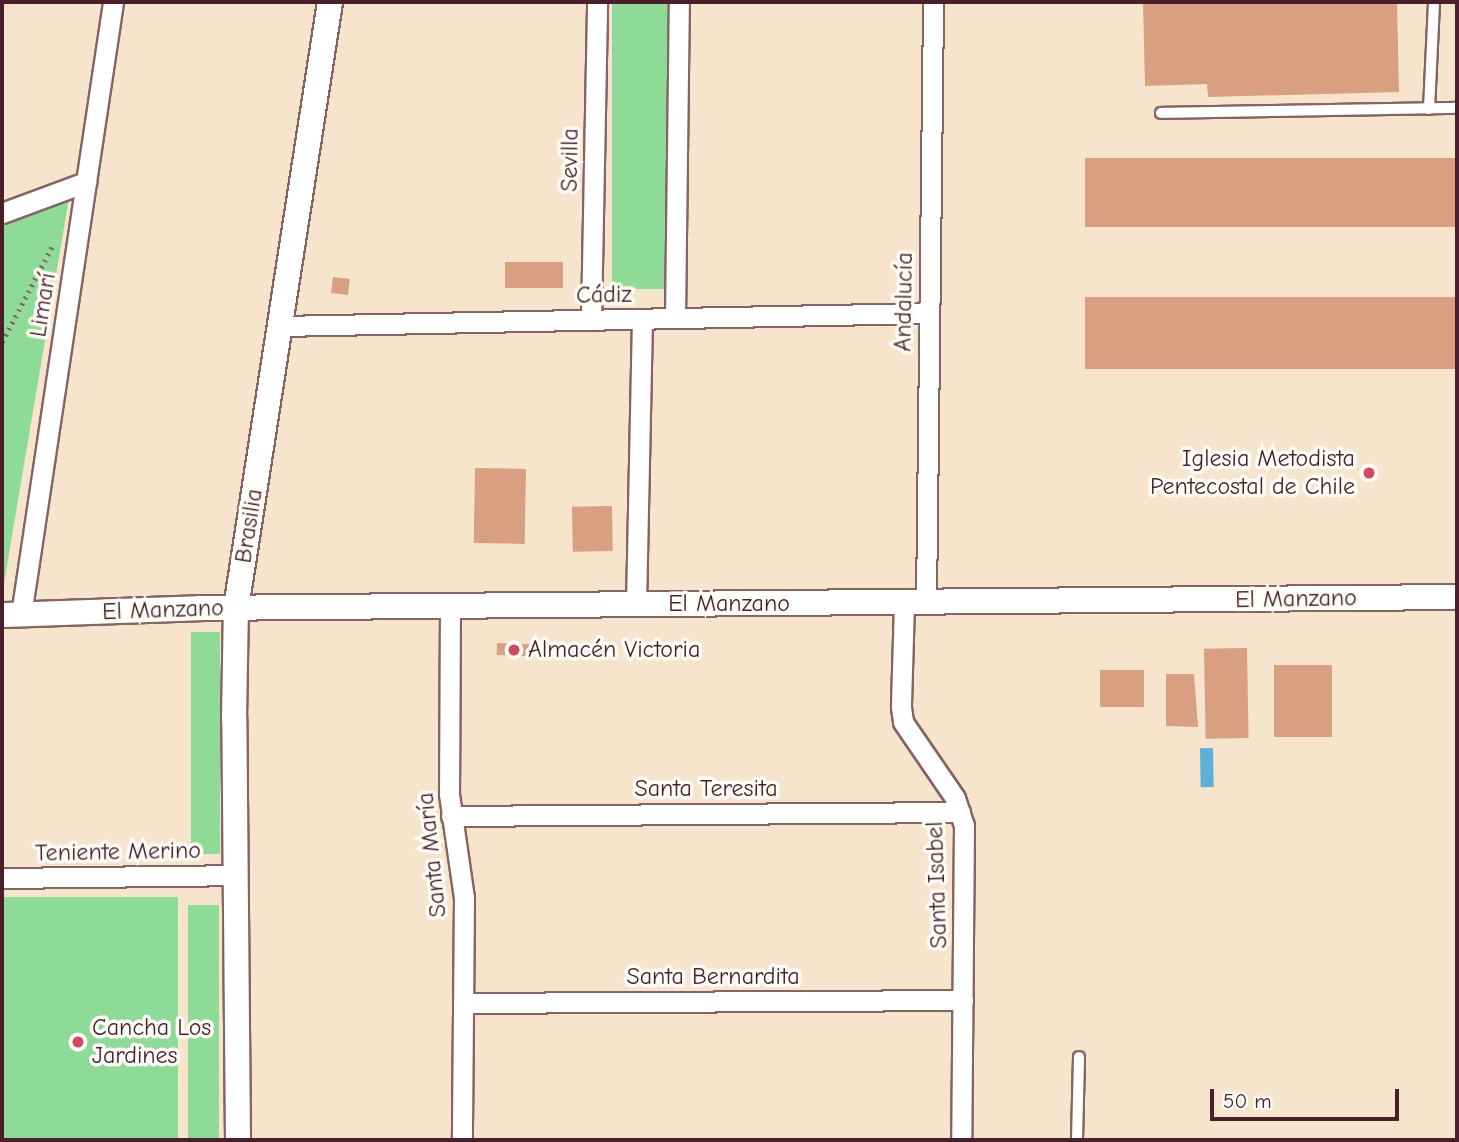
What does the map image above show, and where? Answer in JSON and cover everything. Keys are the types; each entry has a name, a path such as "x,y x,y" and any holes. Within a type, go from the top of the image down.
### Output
{"street":[{"name":"Limarí","path":"11,615 86,182 113,2"},
{"name":"Brasilia","path":"238,1140 236,608 330,2"},
{"name":"Sevilla","path":"591,320 597,2"},
{"path":"674,318 680,2"},
{"name":"Andalucía","path":"915,603 929,313 933,2"},
{"path":"2,214 86,182"},
{"name":"Cádiz","path":"280,326 929,313"},
{"path":"636,605 642,319"},
{"name":"El Manzano","path":"11,615 236,608 1457,597"},
{"name":"Santa Isabel","path":"915,603 901,706 903,722 960,812 965,838 961,1140"},
{"name":"Santa María","path":"450,606 448,774 451,816 463,882 462,1140"},
{"name":"Santa Teresita","path":"451,816 960,812"},
{"name":"Teniente Merino","path":"2,878 235,875"},
{"name":"Santa Bernardita","path":"463,1003 962,1000"}],"lane":[{"path":"1429,109 1434,2"},
{"path":"1161,113 1457,108"},
{"path":"1077,1140 1079,1057"}],"path":[{"path":"2,342 53,244"}],"green space":[{"path":"612,2 668,2 668,289 612,289"},
{"path":"69,198 3,589 2,589 2,222"},
{"path":"191,632 220,632 220,854 191,854"},
{"name":"Cancha Los Jardines","path":"2,897 178,897 178,1140 2,1140"},
{"path":"188,905 219,905 219,1140 188,1140"}],"water":[{"path":"1200,748 1213,748 1214,787 1201,787"}],"building":[{"path":"1143,2 1397,2 1399,92 1208,97 1207,84 1145,86"},
{"path":"1085,158 1457,158 1457,227 1085,227"},
{"path":"505,262 563,262 563,288 505,288"},
{"path":"333,277 350,279 348,295 331,293"},
{"path":"1085,297 1457,297 1457,369 1085,369"},
{"path":"475,468 526,469 525,544 474,543"},
{"path":"612,506 613,551 573,552 572,507"},
{"name":"Almacén Victoria","path":"497,643 531,644 531,656 497,655"},
{"path":"1247,648 1249,738 1206,739 1204,649"},
{"path":"1274,665 1332,665 1332,737 1274,737"},
{"path":"1100,670 1144,670 1144,707 1100,707"},
{"path":"1166,674 1194,674 1198,727 1166,726"}],"place":[{"name":"Iglesia Metodista Pentecostal de Chile","path":"1369,473"},
{"name":"Almacén Victoria","path":"514,650"},
{"name":"Cancha Los Jardines","path":"78,1042"}]}
